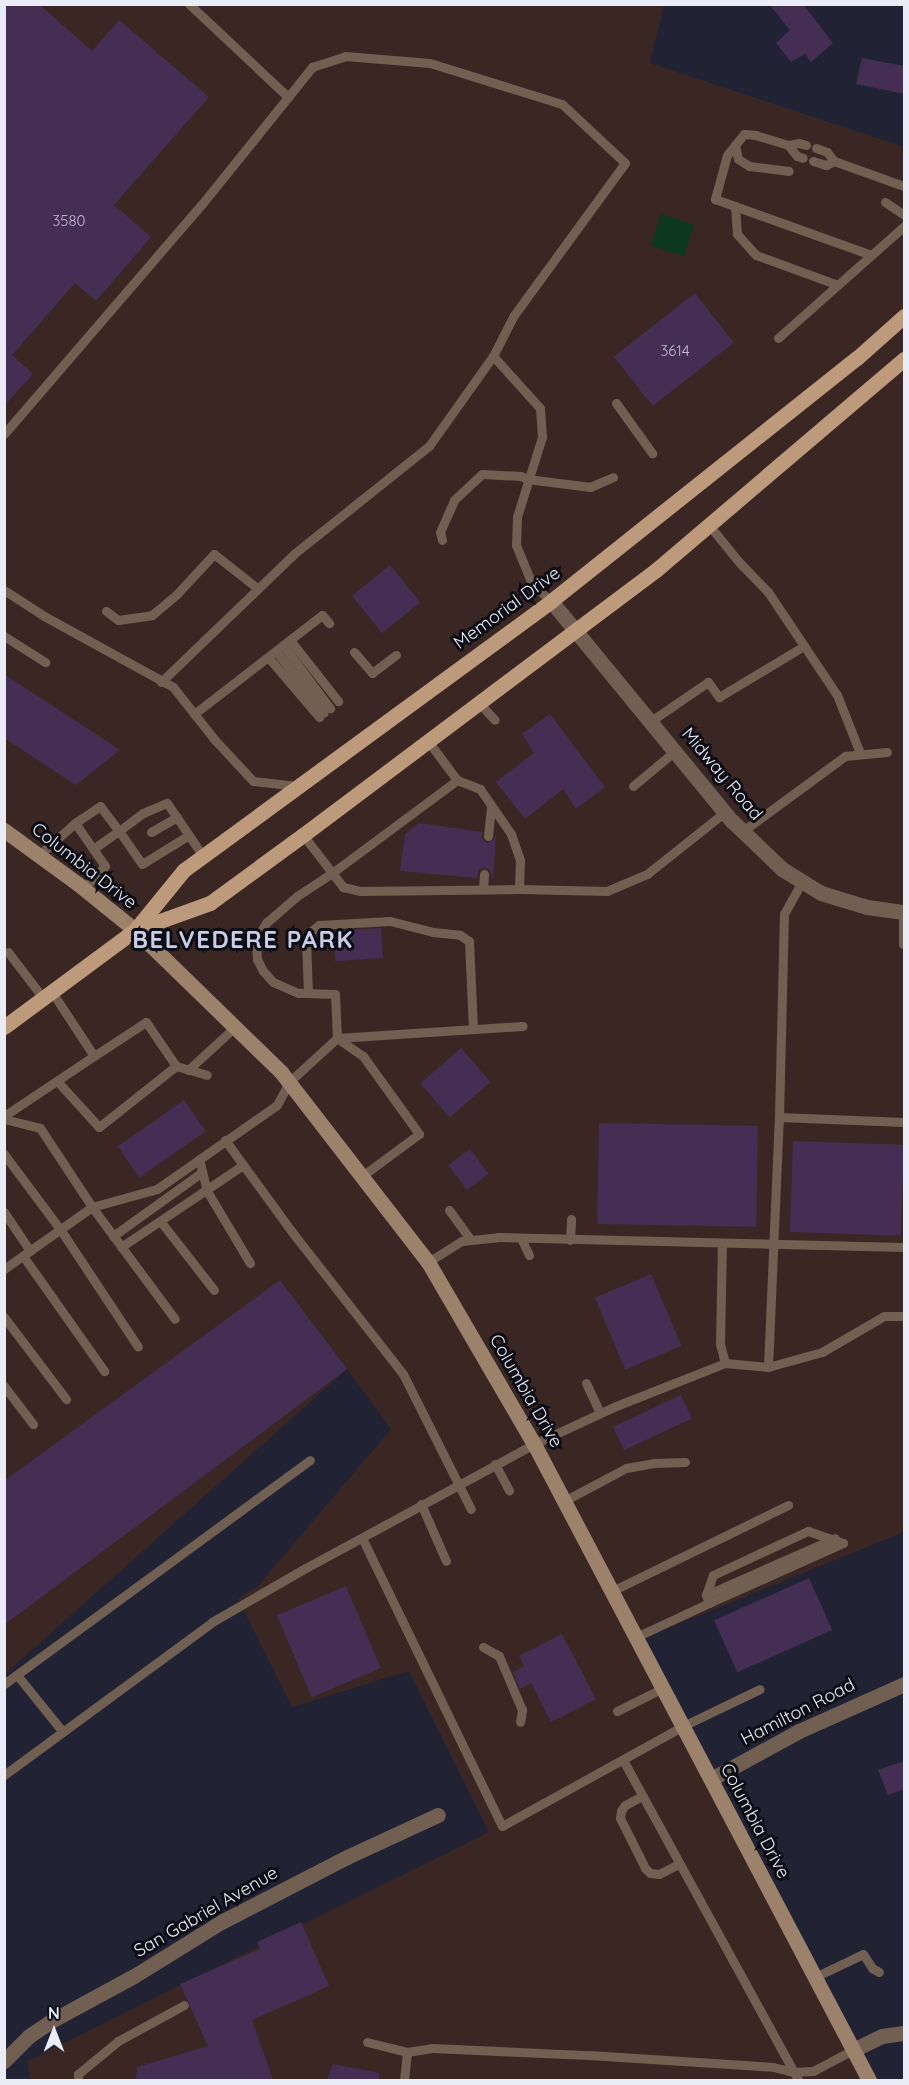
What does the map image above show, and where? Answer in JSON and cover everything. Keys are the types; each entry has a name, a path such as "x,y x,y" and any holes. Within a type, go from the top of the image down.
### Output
{"main road":[{"name":"Memorial Drive","path":"4,1027 135,930 184,870 551,601 857,358 904,316"},
{"name":"Memorial Drive","path":"135,930 210,903 303,835 656,570 904,359"},
{"name":"Columbia Drive","path":"4,830 84,888 135,930 289,1082 428,1262 534,1444 869,2080"}],"street":[{"name":"Midway Road","path":"551,601 577,629 725,812 783,868 821,893 867,907 904,912"},
{"name":"Hamilton Road","path":"711,1779 799,1731 904,1684"},
{"name":"San Gabriel Avenue","path":"4,2061 29,2036 51,2021 134,1976 221,1922 347,1857 438,1815"},
{"path":"853,2050 882,2036 904,2033"}],"lane":[{"path":"189,4 288,97"},
{"path":"4,434 202,204 312,67 345,56 430,63 562,104 625,163 514,315 493,356 429,446 295,553 161,682"},
{"path":"806,145 799,143 788,145 756,135 744,134 727,154 715,199 871,255"},
{"path":"735,145 738,159 749,166 789,171"},
{"path":"788,145 796,156 826,165 834,161"},
{"path":"816,148 827,152 834,161 904,186"},
{"path":"885,202 904,215"},
{"path":"735,206 737,234 756,255 838,285"},
{"path":"778,339 904,226"},
{"path":"493,356 540,408 542,437 517,517 516,545 532,584 551,601"},
{"path":"616,403 652,453"},
{"path":"442,540 440,532 454,500 470,482 482,474 522,476 527,479 590,487 613,477"},
{"path":"709,525 739,562 768,592 837,695 860,753"},
{"path":"106,611 118,620 152,615 176,595 214,554 257,588"},
{"path":"4,590 44,616 172,687 253,781 297,786"},
{"path":"194,714 322,615 329,622"},
{"path":"4,636 45,662"},
{"path":"651,721 708,682 719,697 804,646"},
{"path":"279,648 338,701"},
{"path":"279,648 324,713 279,648"},
{"path":"354,652 372,673 396,655"},
{"path":"479,703 495,720"},
{"path":"428,741 457,780 480,789 511,834 520,860 519,889"},
{"path":"633,786 675,751"},
{"path":"743,831 845,756 886,752"},
{"path":"337,1038 335,994 298,993 273,981 262,971 257,959 256,940 266,923 297,896 332,873 457,780"},
{"path":"93,849 143,813 167,803 203,856"},
{"path":"39,855 75,823 100,806 131,844 142,864 189,835"},
{"path":"488,836 491,806"},
{"path":"303,835 343,887 362,891 483,889 607,891 647,874 725,812"},
{"path":"151,832 177,817"},
{"path":"75,823 105,866 84,888"},
{"path":"483,889 484,874"},
{"path":"768,1366 779,1117 784,914 802,881"},
{"path":"903,944 904,912"},
{"path":"308,993 309,933 318,925 390,921 433,932 460,935 469,941 473,1029"},
{"path":"6,950 48,995 94,1056"},
{"path":"4,1117 146,1022 176,1066 207,1075"},
{"path":"4,1269 92,1207 157,1189 277,1105 289,1082 337,1038 523,1026"},
{"path":"188,1070 235,1027"},
{"path":"337,1038 363,1056 419,1134 362,1176"},
{"path":"58,1083 99,1127 176,1066"},
{"path":"4,1117 40,1128 92,1207 175,1319"},
{"path":"779,1117 904,1122"},
{"path":"225,1140 403,1374 471,1509"},
{"path":"4,1154 60,1229 138,1347"},
{"path":"199,1159 207,1191 250,1263"},
{"path":"121,1247 243,1166"},
{"path":"113,1236 202,1172"},
{"path":"449,1209 471,1240"},
{"path":"4,1212 27,1254 104,1371"},
{"path":"570,1239 571,1219"},
{"path":"161,1222 214,1290"},
{"path":"428,1262 462,1241 522,1238 904,1247"},
{"path":"522,1238 529,1255"},
{"path":"722,1244 720,1344 725,1363"},
{"path":"4,1775 212,1622 302,1570 363,1540 420,1504 534,1444 600,1413 725,1363 768,1366 822,1352 884,1316 904,1316"},
{"path":"4,1317 66,1399"},
{"path":"586,1383 600,1413"},
{"path":"4,1386 33,1424"},
{"path":"4,1684 310,1460"},
{"path":"564,1501 626,1468 654,1463 685,1462"},
{"path":"495,1464 509,1490"},
{"path":"420,1504 446,1561"},
{"path":"612,1591 788,1505"},
{"path":"636,1637 707,1599 839,1540 808,1531 713,1575 707,1599"},
{"path":"363,1540 502,1826 683,1726 760,1689"},
{"path":"483,1647 500,1656 522,1710 520,1722"},
{"path":"17,1675 63,1732"},
{"path":"617,1711 663,1688"},
{"path":"623,1760 795,2076"},
{"path":"642,1796 625,1805 620,1818 645,1868 650,1873 659,1874 679,1864"},
{"path":"815,1977 862,1954 872,1968 879,1972"},
{"path":"78,2080 78,2074 118,2041 184,2005"},
{"path":"367,2042 407,2052 432,2048 772,2067 795,2076 813,2071 853,2050"},
{"path":"404,2080 407,2052"}],"shaded area":[{"path":"5,5 664,5 650,63 904,147 904,1532 636,1641 875,2080 30,2080 28,2061 489,1832 409,1671 292,1707 238,1599 258,1586 391,1429 347,1369 5,1674"}],"green space":[{"path":"661,214 694,225 684,256 651,245"}],"building":[{"path":"4,4 39,4 92,51 119,20 209,97 114,205 151,237 96,301 75,283 12,355 33,374 4,406"},
{"path":"769,4 803,4 833,43 811,62 805,54 791,62 776,43 790,30"},
{"path":"862,58 904,66 904,94 856,84"},
{"path":"695,293 734,343 653,406 614,356"},
{"path":"390,565 420,602 382,633 352,596"},
{"path":"4,674 120,750 76,785 4,738"},
{"path":"550,714 605,787 576,809 563,789 525,819 496,782 534,753 522,734"},
{"path":"419,823 482,832 482,839 487,843 493,840 496,834 493,879 490,871 485,867 479,870 477,878 400,871 405,834"},
{"path":"381,928 383,958 335,961 333,931"},
{"path":"461,1048 491,1082 450,1117 420,1083"},
{"path":"184,1100 206,1131 139,1178 118,1146"},
{"path":"599,1123 758,1126 756,1227 597,1224"},
{"path":"793,1141 904,1145 901,1236 790,1232"},
{"path":"470,1149 489,1174 467,1190 448,1165"},
{"path":"651,1274 681,1346 625,1370 595,1298"},
{"path":"280,1280 347,1369 4,1625 4,1481"},
{"path":"681,1395 692,1419 624,1450 613,1427"},
{"path":"809,1578 832,1630 737,1672 714,1620"},
{"path":"346,1586 381,1668 312,1697 277,1615"},
{"path":"562,1634 596,1699 551,1722 531,1683 520,1689 513,1672 524,1666 519,1656"},
{"path":"904,1761 904,1789 888,1795 878,1770"},
{"path":"301,1922 329,1986 252,2020 273,2080 136,2080 137,2067 208,2046 180,1984 260,1949 257,1942"},
{"path":"333,2064 379,2073 379,2080 327,2080"}],"district":[{"name":"BELVEDERE PARK","path":"243,940"}]}
